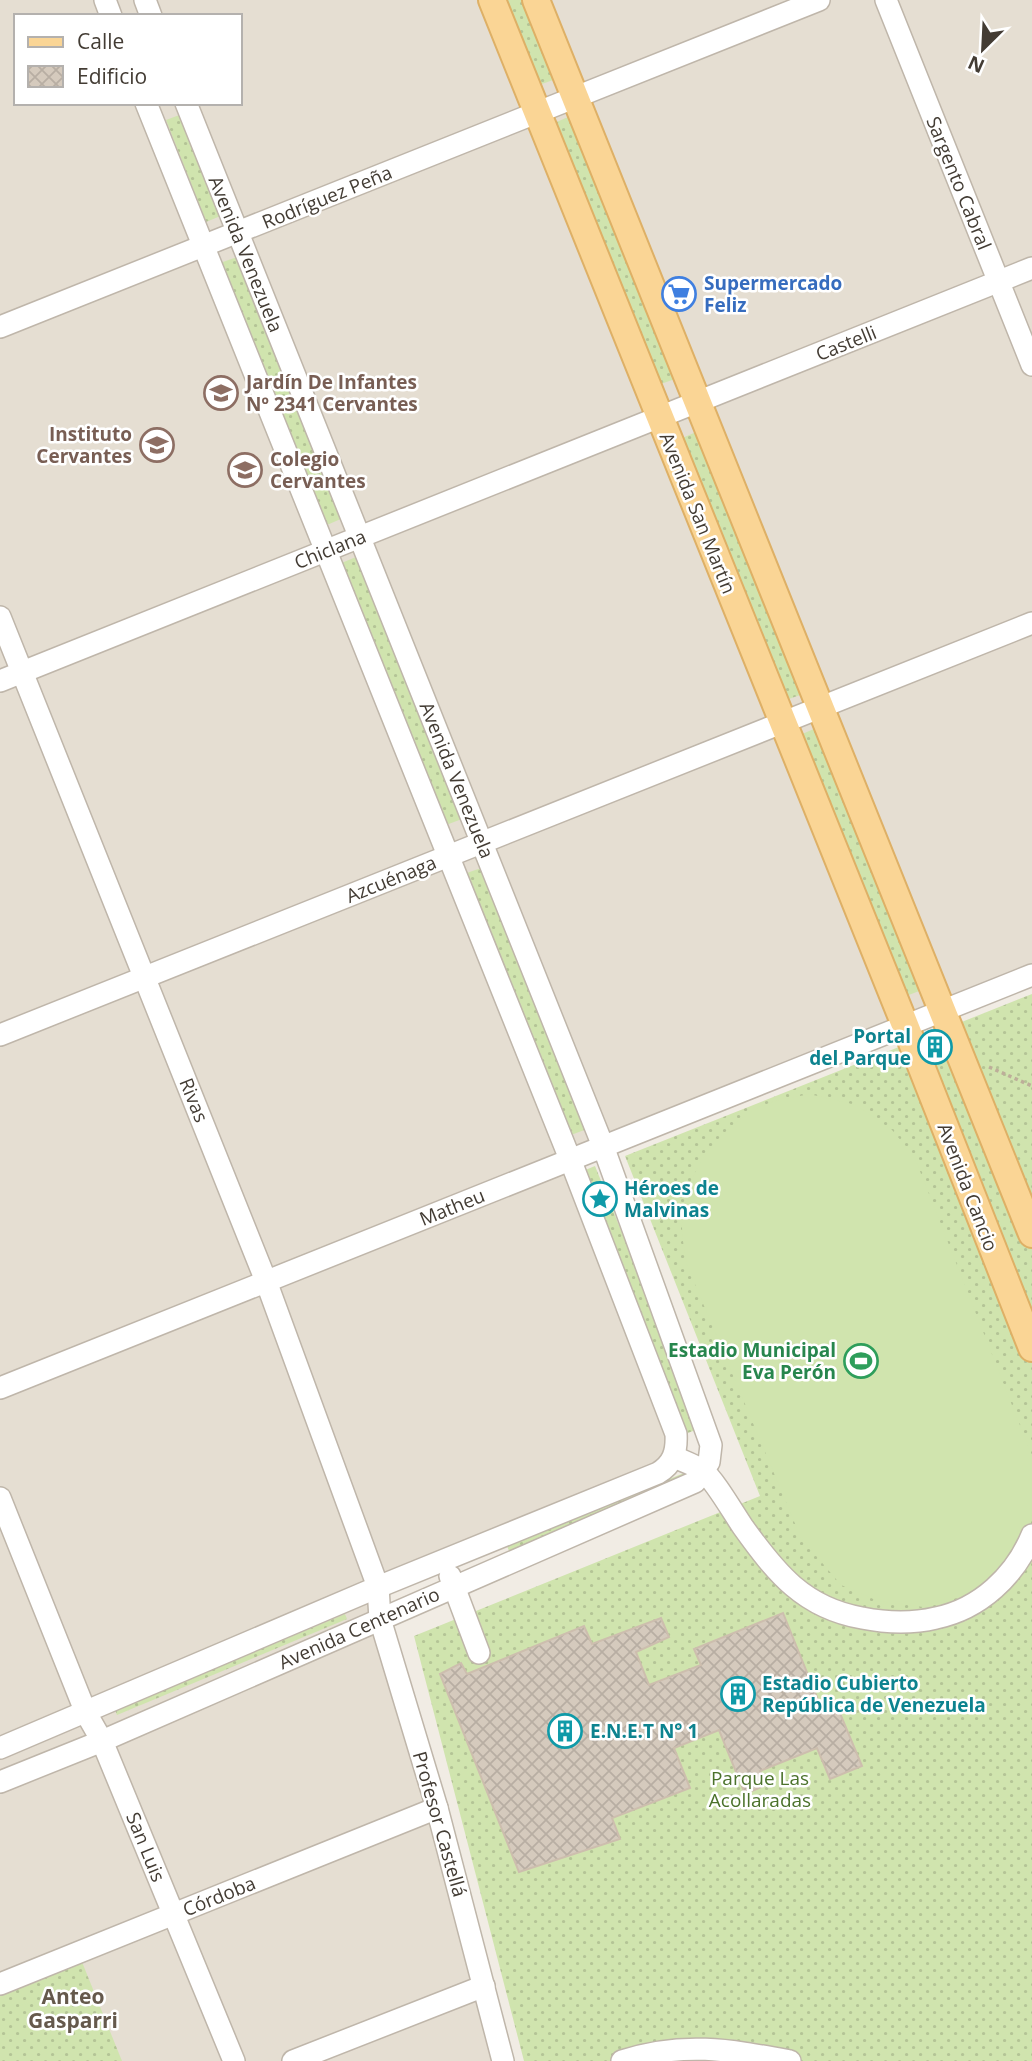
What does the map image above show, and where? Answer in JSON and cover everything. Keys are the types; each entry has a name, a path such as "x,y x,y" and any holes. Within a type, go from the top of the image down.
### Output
{"main road":[{"name":"Avenida San Martín","path":"492,0 905,1025"},
{"path":"536,0 1032,1234"},
{"name":"Avenida Cancio","path":"905,1025 1025,1314 1032,1348"}],"street":[{"name":"Rodríguez Peña","path":"0,327 819,0"},
{"name":"Sargento Cabral","path":"886,0 1032,365"},
{"name":"Avenida Venezuela","path":"147,105 570,1159 676,1434 677,1447 674,1457"},
{"name":"Avenida Venezuela","path":"187,105 603,1146 708,1435 711,1445 706,1467"},
{"name":"Castelli","path":"659,417 1032,268"},
{"name":"Chiclana","path":"0,681 659,417"},
{"name":"Rivas","path":"0,617 266,1281 379,1604"},
{"name":"Azcuénaga","path":"0,1035 1032,623"},
{"name":"Matheu","path":"0,1388 1032,975"},
{"path":"674,1457 706,1467 765,1557 786,1581 810,1600 839,1614 880,1622 916,1622 953,1615 1004,1580 1020,1559 1032,1535"},
{"name":"Avenida Centenario","path":"0,1782 102,1741 379,1604 444,1560 657,1474 667,1467 674,1457"},
{"name":"Avenida Centenario","path":"0,1748 86,1713 379,1604 454,1587 695,1482 706,1467"},
{"name":"San Luis","path":"0,1498 86,1713 102,1741 234,2061"},
{"path":"444,1560 479,1653"},
{"name":"Profesor Castellá","path":"379,1604 437,1808 503,2061"},
{"name":"Córdoba","path":"0,1984 437,1808"},
{"path":"293,2061 484,1986"},
{"path":"622,2061 668,2050 721,2049 790,2061"}],"path":[{"path":"960,1055 1032,1086"}],"shaded area":[{"path":"0,0 1032,0 1032,975 570,1159 674,1457 378,1587 503,2061 0,2061"}],"green space":[{"path":"505,0 524,0 556,79 539,85"},
{"path":"182,114 223,215 206,222 166,120"},
{"path":"568,117 675,379 658,385 552,124"},
{"path":"237,257 343,518 327,525 220,263"},
{"path":"696,432 803,694 786,700 680,439"},
{"path":"356,557 462,819 446,825 339,564"},
{"path":"816,728 922,990 906,996 800,735"},
{"path":"481,868 587,1129 571,1135 464,874"},
{"name":"Parque Las Acollaradas","path":"1032,994 1032,2061 524,2061 414,1636 760,1496 625,1156"},
{"name":"Estadio Municipal Eva Perón","path":"809,1094 856,1105 892,1130 914,1156 1032,1456 1032,1515 1025,1539 1003,1573 968,1595 923,1607 878,1601 841,1585 801,1538 687,1265 682,1232 683,1209 687,1191 703,1158 727,1130 756,1109 775,1101"},
{"path":"595,1166 701,1428 685,1434 578,1173"},
{"path":"684,1473 687,1478 509,1551 507,1546"},
{"path":"345,1614 347,1619 117,1715 115,1710"},
{"path":"82,1962 122,2061 0,2061 0,1995"}],"building":[{"name":"E.N.E.T N° 1","path":"783,1613 823,1712 837,1706 862,1766 830,1779 817,1748 760,1771 766,1785 745,1794 719,1730 674,1748 690,1788 612,1818 620,1839 519,1872 440,1674 461,1663 467,1674 584,1626 592,1644 661,1618 669,1637 636,1652 649,1685 701,1665 694,1649"}],"place":[{"name":"Supermercado Feliz","path":"679,294"},
{"name":"Jardín De Infantes Nº 2341 Cervantes","path":"221,393"},
{"name":"Instituto Cervantes","path":"157,445"},
{"name":"Colegio Cervantes","path":"245,470"},
{"name":"Portal del Parque","path":"935,1047"},
{"name":"Héroes de Malvinas","path":"600,1199"},
{"name":"Estadio Municipal Eva Perón","path":"861,1361"},
{"name":"Estadio Cubierto República de Venezuela","path":"738,1694"},
{"name":"E.N.E.T N° 1","path":"565,1731"}],"district":[{"name":"Anteo Gasparri","path":"73,2009"}]}
